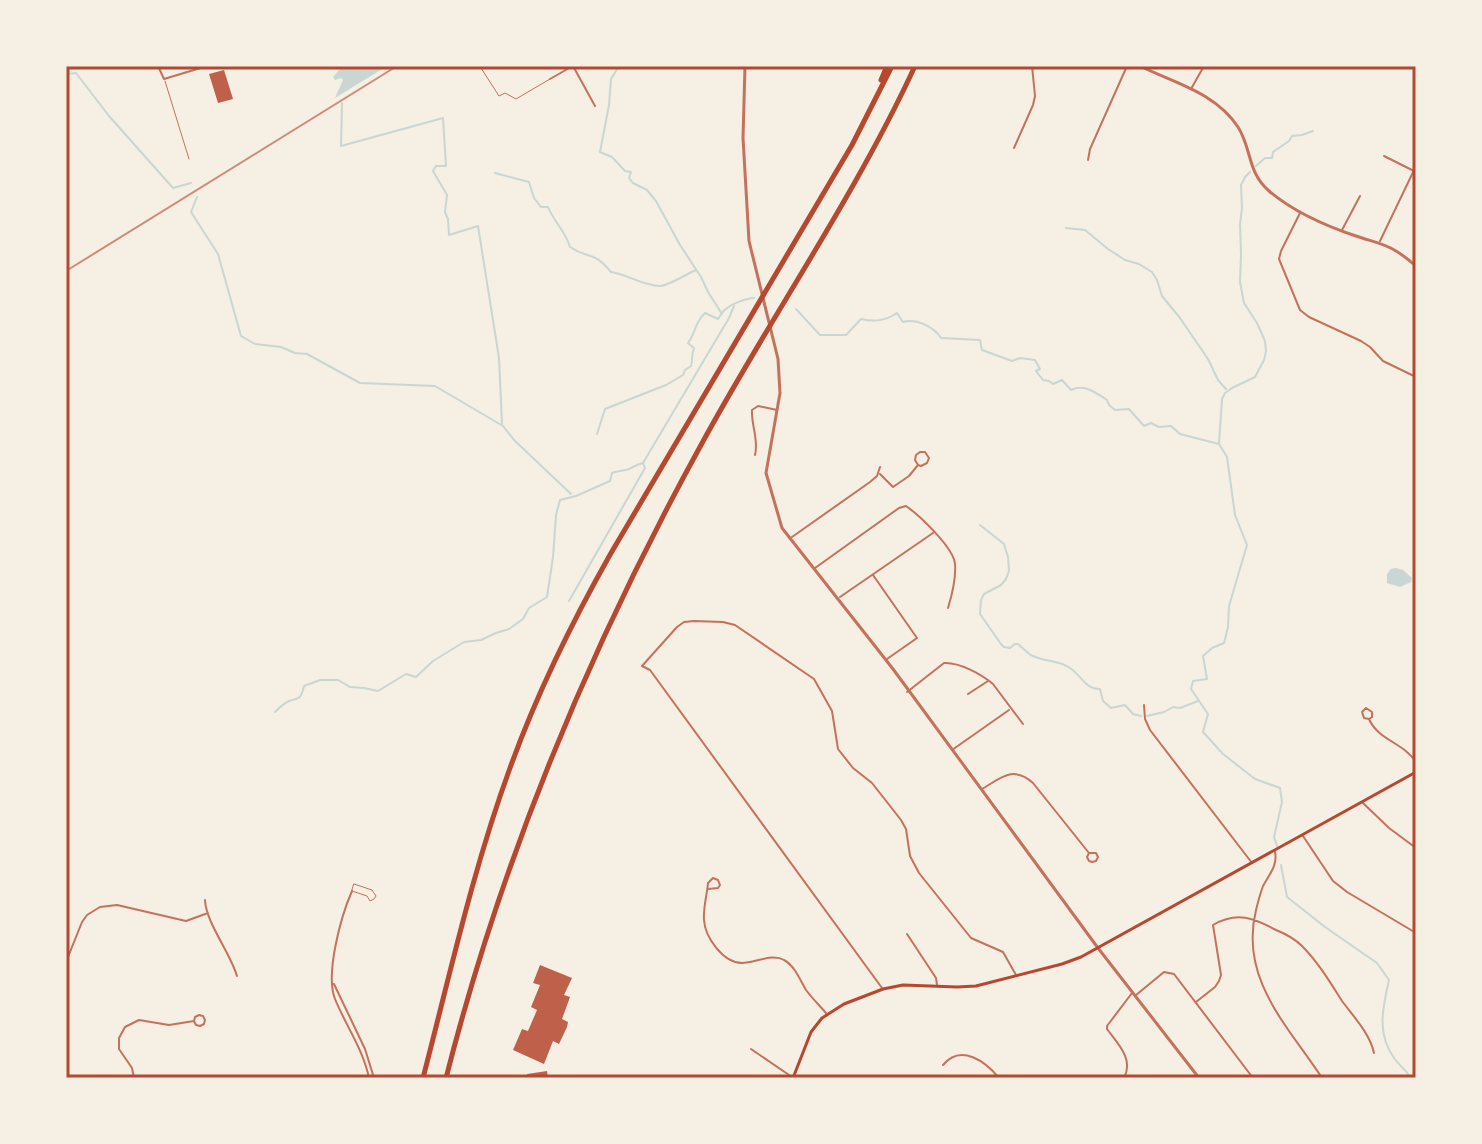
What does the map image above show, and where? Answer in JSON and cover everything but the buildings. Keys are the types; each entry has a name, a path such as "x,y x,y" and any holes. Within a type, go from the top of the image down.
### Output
{"highway":[{"path":"423,1078 488,833 517,748 547,677 611,553 861,127 890,66"},
{"path":"446,1078 506,880 589,670 688,467 872,152 915,66"}],"main road":[{"path":"793,1078 811,1032 827,1014 844,1004 903,985 976,986 1062,964 1098,948 1416,772"}],"street":[{"path":"158,66 164,79 207,66"},
{"path":"550,79 572,66 595,106"},
{"path":"745,66 743,138 748,234 780,377 778,410 766,476 780,523 1199,1078"},
{"path":"1014,148 1035,96 1032,66"},
{"path":"1088,160 1127,66"},
{"path":"1140,66 1208,97 1227,114 1238,127 1257,179 1277,197 1341,230 1379,242 1416,266"},
{"path":"1191,89 1204,66"},
{"path":"1384,156 1415,172"},
{"path":"1379,242 1416,166"},
{"path":"1341,230 1360,196"},
{"path":"1301,212 1279,259 1300,310 1361,341 1383,361 1416,377"},
{"path":"755,455 757,447 752,410 758,406 778,410"},
{"path":"879,473 893,487 918,465"},
{"path":"790,539 870,482 879,473 880,467"},
{"path":"814,569 906,506 934,532 955,563 948,608"},
{"path":"838,598 934,532"},
{"path":"872,575 917,638 886,660"},
{"path":"883,989 650,670 642,666 684,622 723,622 743,630 817,682 832,711 838,749 853,768 872,783 901,820 908,836 910,856 919,873 971,938 1003,952 1016,975"},
{"path":"907,692 945,663 956,664 989,681 1023,724"},
{"path":"968,694 989,681"},
{"path":"1144,705 1150,730 1252,863"},
{"path":"952,750 1010,709"},
{"path":"1369,719 1374,729 1405,750 1416,762"},
{"path":"982,789 1009,774 1025,777 1089,853"},
{"path":"1362,802 1416,848"},
{"path":"1303,835 1333,881 1416,933"},
{"path":"1275,851 1277,860 1260,894 1254,918 1253,951 1257,972 1265,993 1322,1078"},
{"path":"708,889 704,923 710,938 723,955 740,963 784,959 827,1014"},
{"path":"352,891 333,958 331,987 369,1078"},
{"path":"205,900 237,976"},
{"path":"66,962 82,922 100,907 117,905 186,921 208,913"},
{"path":"1196,1002 1219,981 1221,975 1213,925 1223,920 1254,918 1290,937 1308,953 1369,1040 1374,1053"},
{"path":"907,934 936,978 937,986"},
{"path":"1124,1078 1128,1064 1126,1055 1107,1026 1134,994 1168,972 1174,974 1253,1078"},
{"path":"332,982 365,1049 374,1078"},
{"path":"134,1078 132,1068 119,1049 125,1027 139,1020 169,1025 194,1021"},
{"path":"751,1049 793,1078"},
{"path":"943,1065 952,1057 967,1056 984,1062 999,1078"}],"lane":[{"path":"481,68 499,96 505,93 516,99 550,79"},
{"path":"164,79 189,159"},
{"path":"354,884 372,890 376,896 370,901 367,896 352,891 354,884"}],"shaded area":[{"path":"387,66 335,98 343,80 333,77 340,69"},
{"path":"1396,568 1412,578 1411,582 1400,587 1387,583 1387,574"}],"waterway":[{"path":"619,66 611,79 600,152 612,157 625,171 631,172 629,178 633,183 647,190 656,201 722,314"},
{"path":"66,74 76,73 109,116 173,188 191,183"},
{"path":"342,103 341,146 443,118 446,166 436,166 433,171 447,195 445,212 449,235 478,226 499,358 502,424"},
{"path":"1256,166 1265,158 1272,158 1273,152 1292,136 1313,131"},
{"path":"1219,443 1225,393 1255,377 1266,351 1257,323 1244,303 1240,282 1241,185 1250,172"},
{"path":"495,173 529,182 534,198 541,207 548,207 570,247 595,258 611,272 661,286 696,270"},
{"path":"197,197 191,212 218,254 241,336 255,344 307,354 360,383 435,386 503,426 571,494"},
{"path":"1066,228 1085,230 1125,260 1152,272 1162,296 1226,389"},
{"path":"597,434 605,409 683,375 692,364 694,348 688,343 705,313 718,319 732,305 754,298"},
{"path":"275,712 285,703 300,697 304,686 320,680 338,680 350,687 378,691 406,674 416,677 433,661 464,642 481,640 509,629 523,619 529,608 547,597 560,500 610,481 612,473 643,463 734,306"},
{"path":"796,309 820,335 846,335 861,319 880,320 897,313 903,322 924,324 941,338 980,340 982,350 1012,361 1020,358 1035,360 1040,369 1036,371 1043,380 1053,384 1062,380 1071,390 1090,390 1107,400 1115,410 1129,409 1144,426 1151,423 1159,427 1171,426 1180,434 1219,444 1227,457 1235,515 1247,545 1229,606 1224,643 1203,656 1207,679 1193,681 1191,689 1208,714 1203,732 1223,754 1255,779 1280,788 1282,802 1274,837 1277,846"},
{"path":"569,601 645,468 643,463"},
{"path":"980,525 1004,544 1008,557 1006,579 984,594 981,600 980,614 1001,644 1010,648 1018,644 1033,656 1066,665 1087,684 1100,689 1103,701 1111,708 1125,705 1133,714 1141,716"},
{"path":"1147,716 1198,701"},
{"path":"1281,865 1287,897 1377,963 1389,980 1383,1010 1385,1039 1388,1049 1411,1078"}],"railway":[{"path":"66,271 397,66"}]}
